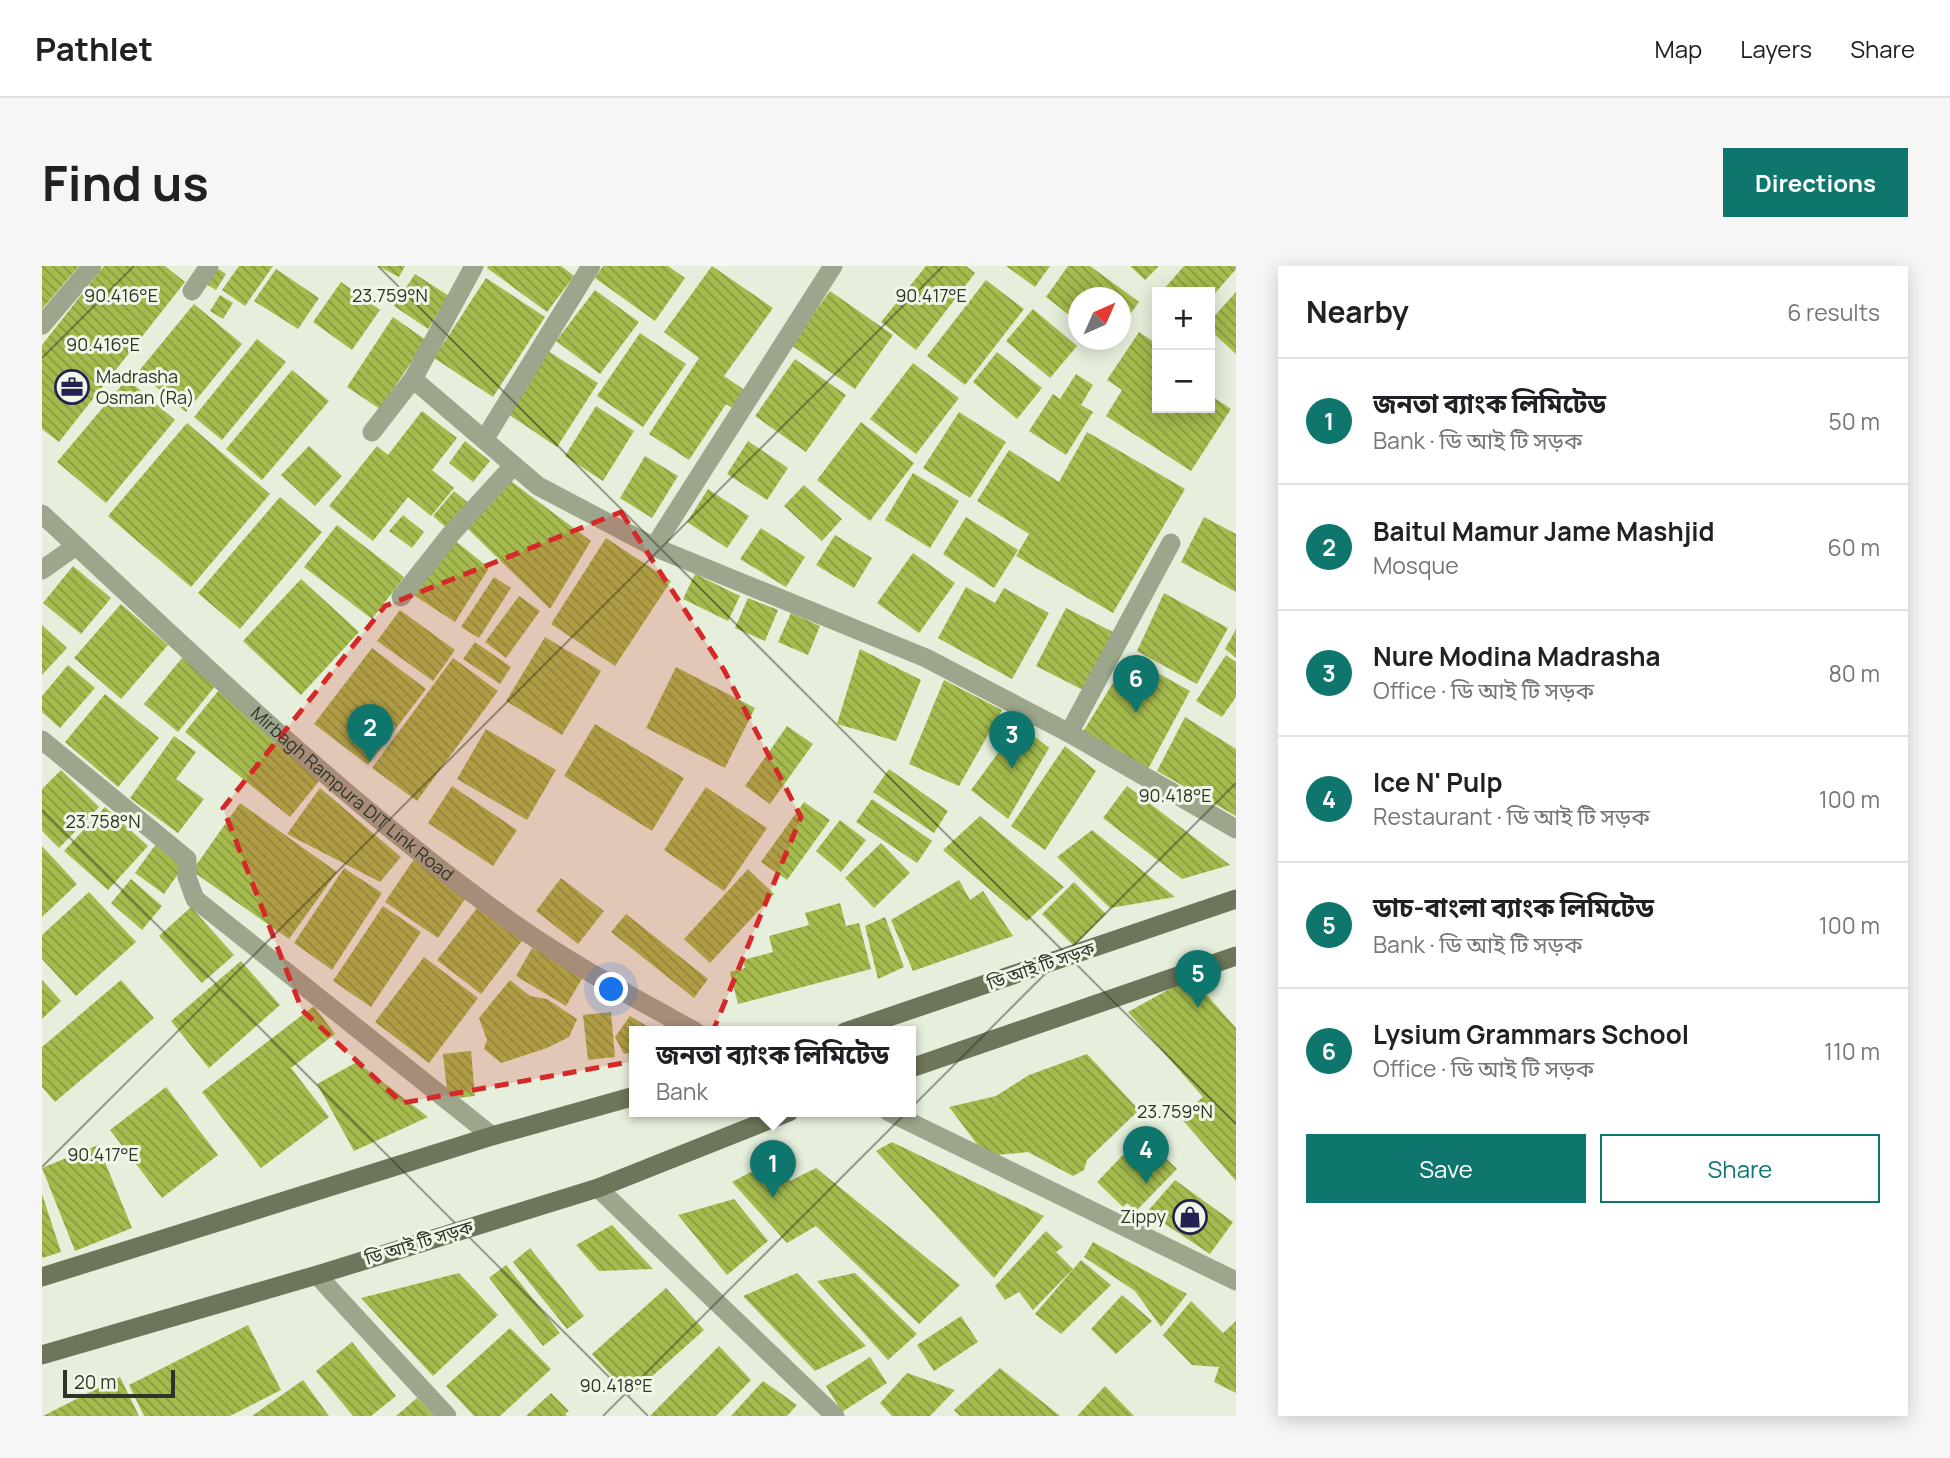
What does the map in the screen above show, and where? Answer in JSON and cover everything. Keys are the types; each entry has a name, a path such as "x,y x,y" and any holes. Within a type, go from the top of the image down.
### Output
{"main road":[{"name":"ডি আই টি সড়ক","path":"863,1026 1236,899"},
{"path":"916,1066 1236,957"},
{"path":"42,1277 492,1136 629,1098"},
{"name":"ডি আই টি সড়ক","path":"42,1355 317,1275 598,1188 776,1117"}],"street":[{"path":"42,325 92,266"},
{"path":"192,292 209,266"},
{"path":"372,432 413,379 474,266"},
{"path":"484,440 591,266"},
{"path":"654,547 833,266"},
{"path":"413,379 538,486 654,547 926,658 1069,733 1236,829"},
{"path":"401,597 450,535 514,465"},
{"name":"Mirbagh Rampura DIT Link Road","path":"42,514 316,766 447,874 576,965 685,1026"},
{"path":"1069,733 1171,543"},
{"path":"42,569 76,545"},
{"path":"42,740 187,859 187,877 195,900 492,1136"},
{"path":"899,1117 1236,1281"},
{"path":"598,1188 835,1416"},
{"path":"317,1275 447,1416"}],"highlighted area":[{"path":"621,512 724,670 801,817 706,1048 402,1103 302,1010 223,808 385,606"}],"building":[{"path":"42,266 79,266 42,309"},
{"name":"Madrasha Osman (Ra)","path":"104,266 165,266 185,282 59,442 42,429 42,345"},
{"path":"214,266 226,274 216,290 203,282"},
{"path":"239,266 273,266 245,306 222,290"},
{"path":"378,266 405,266 399,277"},
{"path":"561,266 574,276 547,312 487,268"},
{"path":"603,266 668,266 685,278 655,321 595,278"},
{"path":"712,266 773,308 724,376 749,393 737,411 726,404 689,460 649,434 699,358 664,332"},
{"path":"926,266 966,266 975,273 916,350 881,322"},
{"path":"1006,266 1050,266 1035,287"},
{"path":"1068,266 1090,266 1119,287 1068,287 1068,314 1046,297"},
{"path":"1130,266 1159,266 1145,280"},
{"path":"1184,266 1236,266 1215,293 1215,287 1166,287"},
{"path":"276,269 319,298 298,329 254,301"},
{"path":"415,274 449,296 428,329 394,306"},
{"path":"486,278 545,317 493,397 434,358"},
{"path":"986,280 1024,309 965,385 927,356"},
{"path":"341,282 380,310 352,350 313,322"},
{"path":"595,290 639,322 600,374 556,341"},
{"path":"830,291 893,335 855,389 791,345"},
{"path":"1236,292 1236,354 1215,335 1215,315"},
{"path":"220,295 233,303 223,319 210,311"},
{"path":"1131,296 1139,302 1131,313"},
{"path":"194,304 242,344 186,412 138,372"},
{"path":"1033,309 1068,338 1068,350 1074,350 1050,378 1006,341"},
{"path":"393,317 426,340 380,409 347,387"},
{"path":"1139,332 1152,341 1152,413 1215,413 1215,398 1231,409 1191,471 1106,416 1122,390 1107,380 1127,350 1131,350 1131,344"},
{"path":"640,333 686,364 643,427 597,396"},
{"path":"257,339 286,362 222,440 194,417"},
{"path":"548,351 598,383 557,447 508,414"},
{"path":"997,352 1042,388 1017,419 973,382"},
{"path":"795,359 846,395 806,452 755,416"},
{"path":"913,363 959,398 916,454 870,419"},
{"path":"292,370 329,401 262,480 226,449"},
{"path":"1076,374 1093,385 1081,405 1093,412 1066,455 1029,431 1053,394 1060,399"},
{"path":"127,379 175,420 106,503 57,462"},
{"path":"596,406 634,431 603,481 565,456"},
{"path":"422,411 457,438 432,470 454,488 431,516 408,497 373,541 329,506 377,446 388,455"},
{"path":"959,412 1006,442 970,498 923,468"},
{"path":"861,422 914,463 870,521 817,480"},
{"path":"187,423 270,494 191,587 108,516"},
{"path":"1087,432 1185,489 1113,613 1016,556 1029,534 977,501 1009,450 1059,482"},
{"path":"465,441 490,461 473,482 449,463"},
{"path":"748,441 788,468 767,500 727,474"},
{"path":"309,446 342,476 315,506 281,475"},
{"path":"645,456 678,476 652,518 620,498"},
{"path":"913,473 959,501 930,548 885,520"},
{"path":"508,479 591,541 550,609 467,528"},
{"path":"804,485 842,519 822,541 784,506"},
{"path":"708,489 749,516 727,548 687,522"},
{"path":"454,491 471,505 449,530 433,516"},
{"path":"280,497 322,532 240,629 198,593"},
{"path":"403,515 424,532 412,548 389,531"},
{"path":"966,517 1018,550 994,588 943,554"},
{"path":"1204,517 1236,534 1236,592 1181,562"},
{"path":"337,525 404,577 372,619 304,567"},
{"path":"761,528 805,557 786,587 740,559"},
{"path":"835,535 872,558 854,588 816,565"},
{"path":"606,538 671,581 615,666 551,624"},
{"path":"453,539 489,568 455,622 409,592"},
{"path":"913,553 955,583 919,633 877,603"},
{"path":"73,566 111,598 81,634 43,603"},
{"path":"695,574 740,596 728,621 683,599"},
{"path":"494,577 511,588 479,638 461,627"},
{"path":"301,579 359,632 301,695 243,641"},
{"path":"966,587 995,603 1004,588 1049,613 1012,679 938,638"},
{"path":"1164,593 1228,628 1197,684 1137,651"},
{"path":"519,596 540,611 506,658 485,642"},
{"path":"748,598 778,610 765,641 735,628"},
{"path":"121,604 168,645 121,699 74,658"},
{"path":"1066,608 1115,633 1085,691 1036,666"},
{"path":"400,610 455,650 433,681 377,641"},
{"path":"791,613 820,626 808,655 778,642"},
{"path":"42,625 67,648 42,675"},
{"path":"1236,629 1236,658 1225,649"},
{"path":"545,637 601,671 562,735 506,701"},
{"path":"475,642 511,667 500,684 463,659"},
{"path":"372,648 426,689 368,765 314,724"},
{"path":"860,649 921,680 896,741 837,724"},
{"path":"1226,655 1236,662 1236,697 1222,717 1196,701"},
{"path":"1129,657 1190,691 1147,771 1081,735"},
{"path":"182,658 216,685 178,732 144,704"},
{"path":"453,658 498,691 417,801 372,768"},
{"path":"68,665 95,688 60,728 42,712 42,696"},
{"path":"676,667 755,708 725,768 646,728"},
{"path":"944,680 1002,710 959,786 909,764"},
{"path":"219,690 324,775 290,817 185,732"},
{"path":"105,694 159,738 118,787 65,742"},
{"path":"1185,717 1236,749 1236,816 1157,771"},
{"path":"595,724 684,778 652,831 564,776"},
{"path":"1019,724 1049,748 1008,819 971,790"},
{"path":"787,726 813,744 770,804 745,786"},
{"path":"486,729 556,770 527,820 457,779"},
{"path":"174,736 196,752 176,779 204,799 178,833 130,798"},
{"path":"1065,746 1096,771 1045,850 1011,826"},
{"path":"889,769 948,811 934,833 873,792"},
{"path":"61,770 99,807 59,848 42,831 42,789"},
{"path":"452,786 517,830 493,866 428,823"},
{"path":"1127,786 1230,865 1182,879 1103,818"},
{"path":"706,787 767,828 724,891 664,850"},
{"path":"320,788 401,857 380,882 287,834"},
{"path":"872,799 932,841 917,863 856,822"},
{"path":"804,802 830,820 787,880 761,862"},
{"path":"240,803 337,872 289,939 192,871"},
{"path":"105,807 148,846 108,890 64,851"},
{"path":"980,816 1064,887 1027,921 943,850"},
{"path":"840,820 866,840 841,872 816,851"},
{"path":"1092,830 1175,897 1110,908 1057,857"},
{"path":"881,843 910,873 874,908 845,878"},
{"path":"156,844 185,864 164,894 135,873"},
{"path":"42,846 77,884 42,917"},
{"path":"414,859 468,895 438,938 385,902"},
{"path":"344,868 382,893 332,970 294,943"},
{"path":"748,869 774,894 710,963 684,939"},
{"path":"561,878 604,911 578,944 536,911"},
{"path":"131,879 162,906 142,930 111,903"},
{"path":"959,880 970,900 983,891 1013,936 913,971 891,920"},
{"path":"1074,882 1106,914 1074,946 1042,914"},
{"path":"89,892 136,942 76,996 42,959 42,935"},
{"path":"481,903 525,937 481,994 437,960"},
{"path":"840,903 846,926 859,923 871,969 738,1004 730,972 745,968 743,960 773,952 769,936 809,925 805,913"},
{"path":"383,906 421,932 371,1007 333,981"},
{"path":"191,907 234,955 202,983 159,936"},
{"path":"626,914 708,979 694,998 611,932"},
{"path":"885,917 904,967 878,979 865,926"},
{"path":"532,948 583,977 566,1006 516,976"},
{"path":"424,957 478,998 429,1063 375,1022"},
{"path":"241,961 280,1005 209,1068 171,1021"},
{"path":"1191,977 1236,1028 1236,1181 1180,1117 1203,1097 1128,1012"},
{"path":"42,980 61,1001 42,1019"},
{"path":"121,980 154,1018 55,1102 42,1087 42,1047"},
{"path":"510,980 530,996 547,999 577,1019 569,1037 547,1048 501,1063 484,1049 487,1040 479,1018"},
{"path":"314,1006 335,1034 291,1068 329,1117 261,1168 202,1092"},
{"path":"611,1012 615,1057 588,1060 583,1015"},
{"path":"630,1016 647,1026 629,1026 629,1053 624,1054 615,1037"},
{"path":"471,1051 475,1096 448,1099 443,1054"},
{"path":"1087,1054 1139,1110 1087,1160 1084,1170 1073,1176 1028,1152 986,1156 949,1107 996,1096 1029,1075"},
{"path":"357,1062 428,1117 354,1151 317,1084"},
{"path":"166,1087 218,1155 162,1198 110,1130"},
{"path":"1142,1135 1177,1169 1136,1211 1127,1203 1123,1207 1097,1182"},
{"path":"892,1142 1044,1216 994,1278 876,1151"},
{"path":"98,1145 132,1228 75,1251 42,1168"},
{"path":"766,1164 790,1181 816,1168 960,1285 919,1324 816,1226 787,1243 732,1182"},
{"name":"Zippy","path":"1175,1180 1233,1222 1210,1254 1147,1212"},
{"path":"42,1194 61,1252 42,1258"},
{"path":"734,1199 768,1241 727,1275 678,1215"},
{"path":"612,1225 653,1269 599,1271 576,1245"},
{"path":"1046,1231 1063,1247 1056,1252 1073,1269 1033,1310 1019,1292 1005,1300 995,1286"},
{"path":"1093,1242 1187,1294 1161,1327 1135,1291 1084,1257"},
{"path":"530,1248 584,1316 567,1329 513,1262"},
{"path":"1081,1260 1111,1285 1061,1334 1035,1314"},
{"path":"506,1265 560,1333 543,1346 489,1278"},
{"path":"459,1273 498,1315 433,1376 361,1298"},
{"path":"797,1273 866,1346 815,1371 743,1296"},
{"path":"855,1273 917,1334 888,1360 817,1281"},
{"path":"666,1288 704,1330 630,1396 592,1354"},
{"path":"1122,1295 1152,1321 1116,1354 1091,1329"},
{"path":"1191,1301 1223,1333 1236,1321 1236,1393 1214,1382 1219,1367 1192,1365 1163,1335"},
{"path":"961,1316 978,1342 934,1371 917,1345"},
{"path":"248,1325 281,1390 230,1416 144,1416 129,1385"},
{"path":"510,1328 551,1369 500,1416 474,1416 446,1386"},
{"path":"352,1342 396,1396 371,1416 353,1416 316,1371"},
{"path":"719,1346 751,1380 716,1416 650,1416"},
{"path":"870,1357 887,1383 842,1412 826,1386"},
{"path":"1000,1368 1060,1416 960,1416 954,1410"},
{"path":"907,1373 955,1390 930,1416 892,1416 880,1403"},
{"path":"120,1377 139,1416 43,1416"},
{"path":"303,1380 329,1416 252,1416"},
{"path":"763,1381 797,1405 787,1416 731,1416"},
{"path":"1105,1386 1134,1416 1077,1416"},
{"path":"551,1393 569,1411 565,1414 567,1416 526,1416"},
{"path":"417,1398 434,1416 396,1416"}],"place":[{"name":"Madrasha Osman (Ra)","path":"72,387"},
{"name":"Lysium Grammars School","path":"1136,713"},
{"name":"Baitul Mamur Jame Mashjid","path":"370,762"},
{"name":"Nure Modina Madrasha","path":"1012,769"},
{"name":"ডাচ-বাংলা ব্যাংক লিমিটেড","path":"1198,1008"},
{"name":"Ice N' Pulp","path":"1146,1184"},
{"name":"জনতা ব্যাংক লিমিটেড","path":"773,1198"},
{"name":"Zippy","path":"1190,1217"}]}
